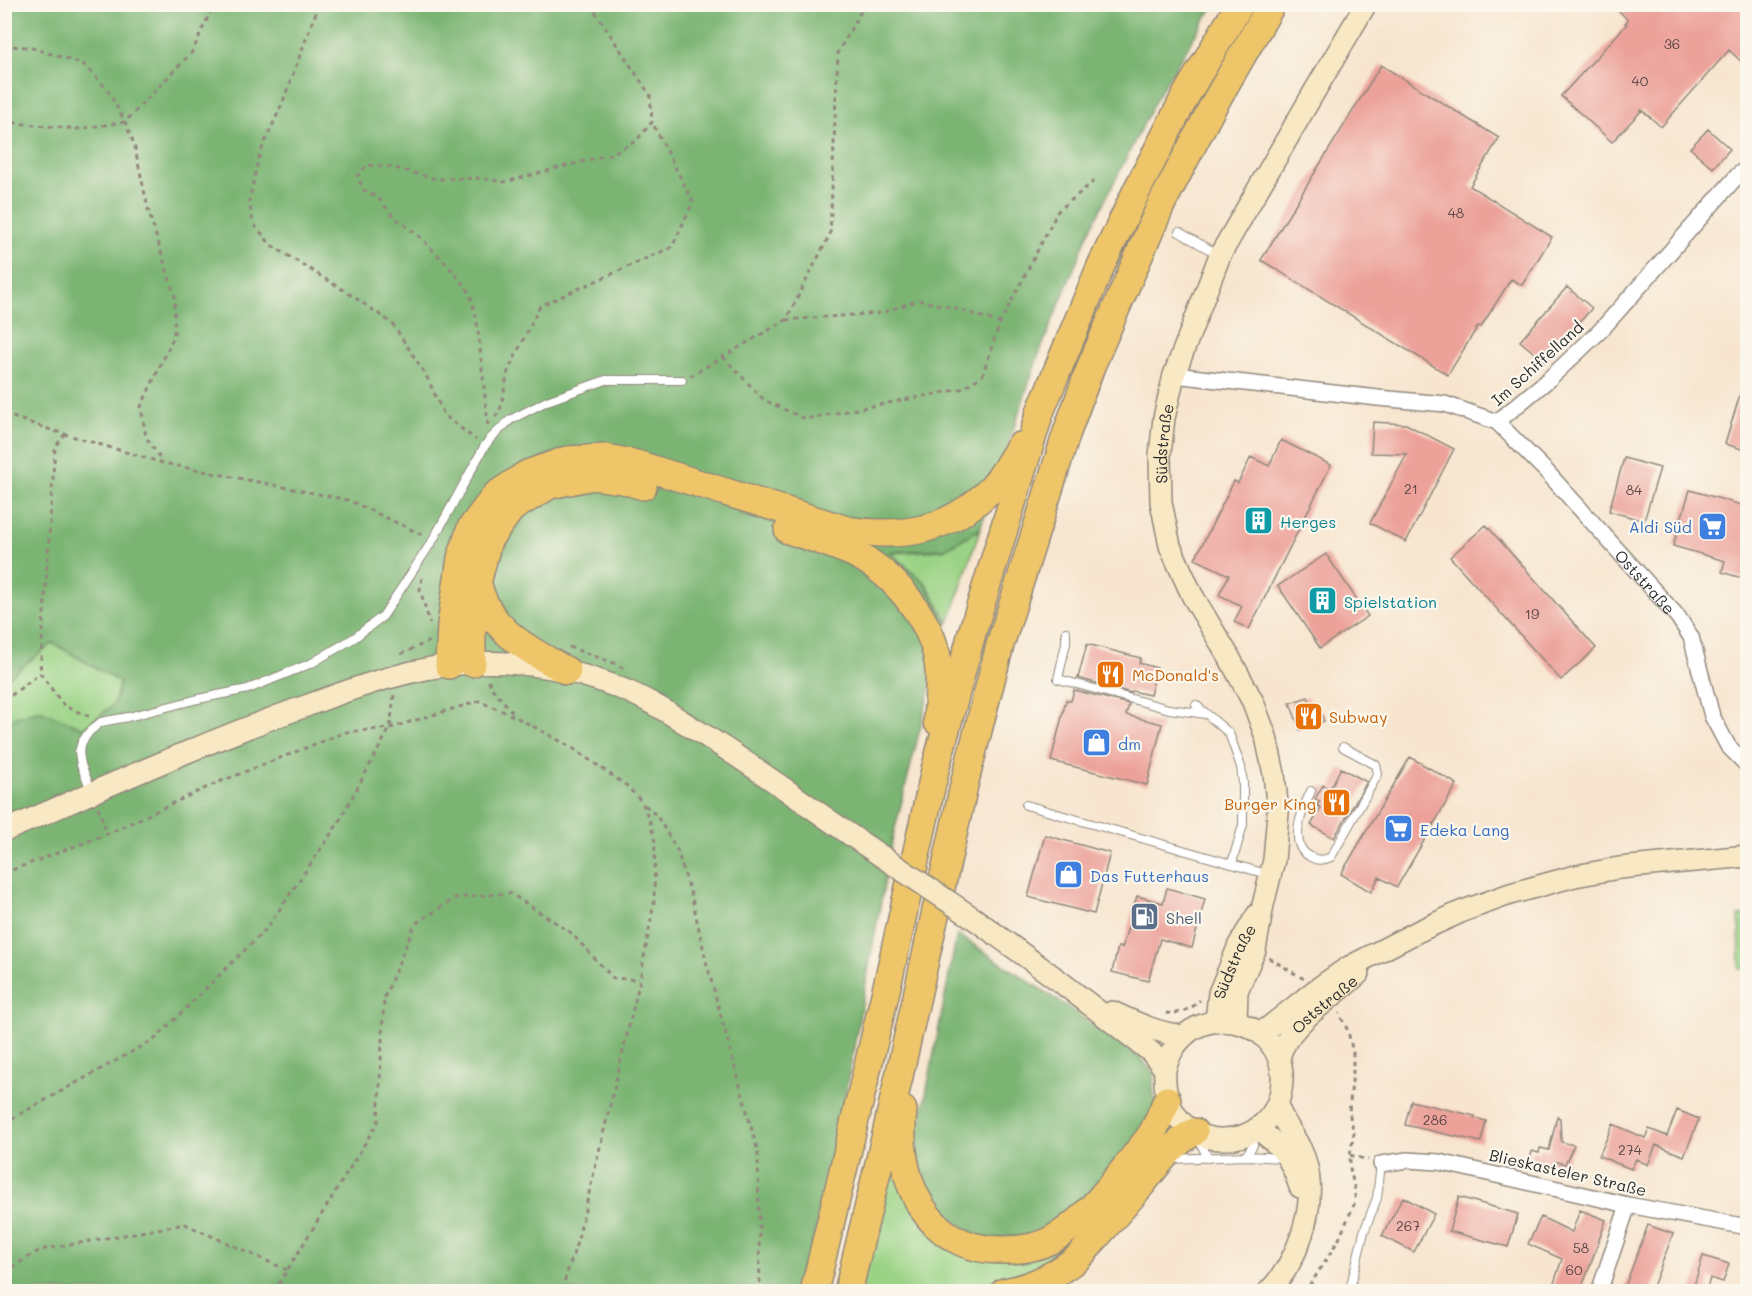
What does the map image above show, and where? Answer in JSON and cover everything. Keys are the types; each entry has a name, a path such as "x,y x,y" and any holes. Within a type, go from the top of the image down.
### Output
{"highway":[{"path":"814,1292 887,986 935,770 972,633 1040,412 1100,268 1137,190 1186,95 1240,4"},
{"path":"848,1292 957,816 997,656 1067,432 1091,366 1161,205 1213,106 1272,4"},
{"path":"469,664 455,593 461,558 471,528 496,495 527,474 567,459 608,458 636,464 847,530 875,534 919,531 945,523 968,509 990,491 1040,412"},
{"path":"469,664 478,580 488,540 512,508 550,485 593,476 623,480 800,534 858,555 884,573 903,591 923,621 939,670 935,770"},
{"path":"478,580 481,596 497,624 524,646 567,671"},
{"path":"917,996 901,1130 905,1168 914,1195 927,1216 943,1232 964,1244 989,1251 1021,1250 1051,1240 1074,1227 1152,1134 1167,1100"},
{"path":"1004,1292 1038,1282 1077,1259 1161,1159 1183,1138 1195,1133"}],"main road":[{"name":"Südstraße","path":"1226,1022 1255,950 1263,904 1272,875 1278,813 1274,774 1266,737 1253,702 1192,596 1170,546 1161,502 1160,456 1164,418 1173,375 1220,255 1366,4"},
{"path":"4,831 270,718 396,676 469,664 525,663 567,671 629,692 652,703 718,744 976,920 1151,1052 1165,1068"},
{"name":"Oststraße","path":"1259,1032 1287,1013 1323,994 1377,953 1463,911 1510,894 1575,876 1630,866 1748,856"},
{"name":"Oststraße","path":"1575,876 1748,870"},
{"name":"Südstraße","path":"1226,1022 1219,993 1239,945 1263,904"},
{"path":"1062,983 1102,1007 1150,1029 1168,1035 1183,1036"},
{"name":"Oststraße","path":"1279,1058 1287,1038 1323,994"},
{"path":"1226,1022 1250,1027 1259,1032 1274,1048 1279,1058 1282,1074 1282,1090 1269,1118 1256,1130 1243,1136 1212,1139 1195,1133 1178,1118 1167,1100 1164,1084 1165,1068 1171,1051 1183,1036 1198,1026 1226,1022"},
{"path":"1268,1292 1292,1262 1301,1238 1310,1178 1302,1150 1281,1117 1277,1105"},
{"path":"1256,1130 1282,1148 1294,1169 1301,1190 1305,1220"}],"street":[{"name":"Im Schiffelland","path":"1173,375 1445,404 1497,422 1549,379 1601,330 1748,167"},
{"name":"Oststraße","path":"1497,422 1546,471 1678,617 1690,637 1712,716 1728,746 1748,766"},
{"name":"Blieskasteler Straße","path":"1381,1164 1407,1160 1439,1162 1628,1205 1748,1227"},
{"path":"1599,1292 1628,1205"}],"lane":[{"path":"1179,232 1220,255"},
{"path":"93,793 81,765 80,752 82,742 89,732 101,722 248,689 312,663 354,638 383,616 433,540 484,447 510,420 547,401 606,380 682,380"},
{"path":"1066,633 1058,679 1169,709 1206,714"},
{"path":"1196,705 1229,733 1241,767 1243,825 1232,863"},
{"path":"1311,791 1302,811 1299,844 1303,853 1313,859 1324,861 1330,857 1378,774 1376,765 1343,747"},
{"path":"1026,805 1272,875"},
{"path":"1246,1156 1253,1145 1256,1130"},
{"path":"1195,1133 1208,1158"},
{"path":"1161,1159 1246,1156 1288,1158"},
{"path":"1351,1286 1364,1232 1377,1198 1381,1164"}],"path":[{"path":"4,122 78,129 125,122 192,52 214,4"},
{"path":"320,4 282,104 260,153 249,201 253,222 271,245 348,292 392,323 426,375 444,415 484,447"},
{"path":"488,425 500,411 508,371 540,306 672,247 693,202 652,122 650,95 590,4"},
{"path":"786,321 830,234 838,51 866,4"},
{"path":"4,46 29,47 83,64 107,89 134,144 149,213 175,297 174,336 141,406 146,437 163,463"},
{"path":"490,439 477,321 470,293 453,271 420,237 393,216 378,198 364,190 357,176 367,165 391,167 436,179 477,177 506,182 611,154 636,141 652,122"},
{"path":"723,357 764,400 805,419 961,389 982,376 1000,323 1058,211 1094,181"},
{"path":"682,380 786,321 881,314 919,300 958,309 1000,323"},
{"path":"4,414 163,463 348,500 433,540"},
{"path":"65,434 55,447 40,673 64,706 101,722"},
{"path":"422,577 420,589 429,623 435,627"},
{"path":"469,664 516,717"},
{"path":"4,701 40,673"},
{"path":"4,1123 155,1039 267,928 337,825 390,728 396,676"},
{"path":"4,873 107,834 214,784 346,732 390,728 480,701 516,717 571,747 627,786 657,816 677,850 692,898 705,960 758,1152 760,1292"},
{"path":"93,793 107,834"},
{"path":"561,1292 578,1239 640,980 654,902 655,842 642,802"},
{"path":"274,1292 378,1122 384,998 415,924 455,898 510,893 570,932 614,978 640,980"},
{"path":"1255,950 1300,975 1323,994 1341,1014 1353,1053 1349,1112 1354,1133 1350,1168 1355,1202 1339,1239 1312,1282 1303,1292"},
{"path":"1157,1012 1177,1014 1196,1004 1201,998"},
{"path":"1350,1155 1381,1164"},
{"path":"4,1272 40,1250 185,1224 287,1270"}],"green space":[{"path":"5,5 1214,5 1158,95 1088,234 1037,359 980,529 945,549 890,552 925,584 947,622 893,836 829,1182 799,1291 5,1291 4,721 39,710 84,728 114,704 120,682 53,643 5,680"},
{"path":"980,529 949,623 926,583 891,553 943,550"},
{"path":"53,643 120,682 114,704 84,728 39,710 5,721 4,680"},
{"path":"1747,915 1747,968 1740,969 1739,916"},
{"path":"957,934 1140,1058 1154,1073 1153,1088 1156,1104 1145,1132 1064,1223 1041,1235 982,1239 952,1220 932,1201 921,1178 916,1154 919,1130"},
{"path":"890,1174 899,1179 930,1234 1093,1216 1076,1247 1024,1277 951,1291 859,1292"}],"building":[{"path":"1612,4 1748,4 1748,68 1729,50 1661,127 1642,110 1612,142 1561,96 1627,24 1625,23 1628,20"},
{"path":"1381,65 1499,138 1470,186 1552,237 1522,285 1511,279 1481,327 1478,326 1448,375 1261,260"},
{"path":"1708,129 1730,149 1713,168 1690,148"},
{"path":"1567,287 1592,308 1545,362 1520,341"},
{"path":"1744,381 1748,382 1748,451 1725,444"},
{"path":"1373,422 1406,424 1454,449 1406,542 1370,523 1407,454 1371,453"},
{"name":"Herges","path":"1281,440 1331,465 1249,629 1234,622 1242,606 1219,595 1229,575 1195,559 1234,481 1238,483 1251,457 1269,466"},
{"path":"1624,458 1660,468 1644,521 1609,511"},
{"name":"Aldi Süd","path":"1690,490 1748,507 1748,580 1722,572 1725,561 1673,546"},
{"path":"1486,525 1596,648 1561,680 1450,557"},
{"name":"Spielstation","path":"1326,554 1368,616 1320,648 1278,586"},
{"path":"1087,644 1141,658 1139,663 1157,668 1150,695 1132,691 1131,693 1078,678"},
{"path":"1074,690 1129,704 1126,715 1162,724 1147,785 1051,761 1066,700 1071,701"},
{"name":"Subway","path":"1308,697 1313,710 1319,707 1324,721 1300,730 1290,703"},
{"name":"Edeka Lang","path":"1410,757 1457,784 1397,887 1379,877 1371,892 1341,874"},
{"name":"Burger King","path":"1341,768 1367,782 1334,838 1311,825 1321,808 1317,805 1320,801 1315,799 1323,785 1330,789"},
{"name":"Das Futterhaus","path":"1045,835 1110,853 1094,914 1028,897"},
{"path":"1167,888 1205,899 1192,948 1160,939 1148,981 1112,972 1118,947 1122,948 1137,896 1163,903"},
{"path":"1411,1101 1475,1116 1474,1118 1486,1121 1481,1142 1405,1125"},
{"path":"1677,1110 1699,1119 1684,1156 1656,1145 1648,1165 1636,1159 1631,1169 1599,1156 1613,1124 1645,1138 1649,1129 1667,1136"},
{"path":"1557,1117 1560,1118 1561,1142 1574,1145 1565,1164 1556,1162 1554,1172 1529,1164 1532,1151 1539,1153 1540,1148 1549,1150"},
{"path":"1403,1197 1434,1214 1414,1252 1382,1236"},
{"path":"1459,1197 1518,1214 1508,1247 1449,1231"},
{"path":"1580,1210 1606,1220 1591,1263 1580,1292 1551,1292 1562,1259 1528,1244 1541,1217 1572,1232"},
{"path":"1648,1225 1673,1234 1651,1292 1623,1292"},
{"path":"1703,1256 1729,1264 1723,1282 1710,1278 1706,1292 1692,1292"}],"place":[{"name":"Herges","path":"1259,521"},
{"name":"Aldi Süd","path":"1713,526"},
{"name":"Spielstation","path":"1323,601"},
{"name":"McDonald's","path":"1111,674"},
{"name":"Subway","path":"1308,716"},
{"name":"dm","path":"1097,743"},
{"name":"Burger King","path":"1337,803"},
{"name":"Edeka Lang","path":"1399,829"},
{"name":"Das Futterhaus","path":"1069,875"},
{"name":"Shell","path":"1145,917"}]}
